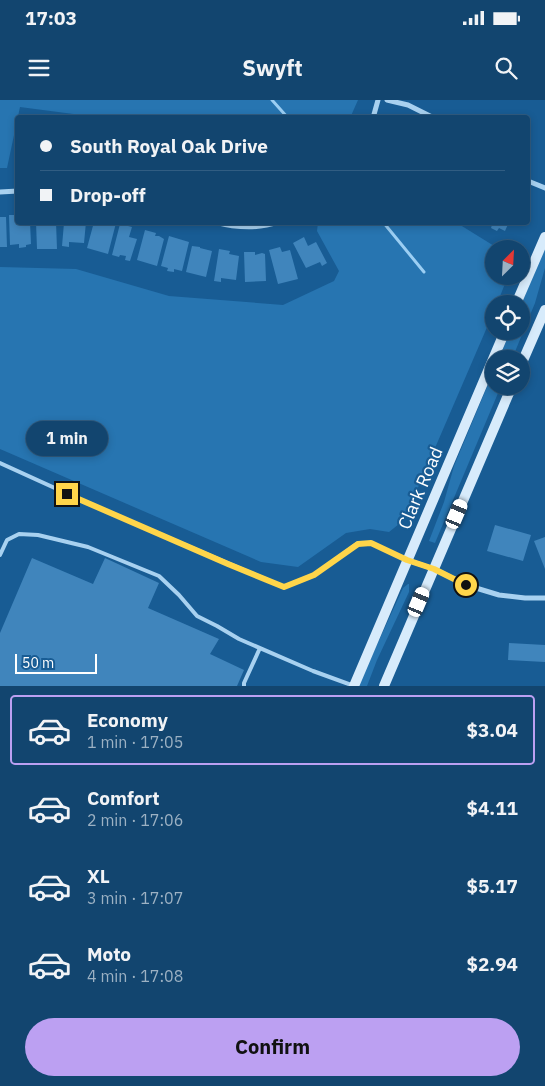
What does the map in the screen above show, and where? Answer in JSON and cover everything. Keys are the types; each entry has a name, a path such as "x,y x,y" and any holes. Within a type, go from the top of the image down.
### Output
{"main road":[{"path":"520,295 545,237"},
{"path":"528,350 545,310"},
{"name":"Clark Road","path":"354,686 501,340"},
{"path":"384,686 508,395"}],"street":[{"path":"373,115 378,100"},
{"path":"387,100 408,105 428,115"},
{"path":"530,182 545,188"},
{"path":"0,192 15,191"},
{"path":"226,225 249,228 270,225"},
{"path":"407,560 434,569 466,585 499,595 545,598"}],"lane":[{"path":"0,463 110,513 284,587 314,575 358,544 371,543 407,560"},
{"path":"0,555 8,540 19,534 38,535 88,547 159,576 179,595 196,616 239,639 313,671 354,686"},
{"path":"244,686 260,648"}],"shaded area":[{"path":"0,100 358,100 351,115 81,115 20,107 18,115 15,115 15,130 7,168 0,168"},
{"path":"318,225 460,225 485,240 485,285 504,285 501,295 485,295 485,332 404,520 389,532 370,529 346,533 298,567 261,562 0,449 0,267 76,269 169,296 283,305 334,281 339,271 317,231"},
{"path":"545,248 545,268 530,315 530,295 525,295"},
{"path":"506,340 520,340 516,350 503,350"},
{"path":"485,392 485,395 497,395 435,543 429,541 444,502 454,466"},
{"path":"408,584 409,592 367,686 358,686 403,588"}],"building":[{"path":"9,215 15,215 15,225 30,225 31,244 19,248 19,244 10,245"},
{"path":"0,217 6,217 7,247 0,247"},
{"path":"36,225 56,225 57,249 37,249"},
{"path":"64,225 86,225 84,243 69,242 69,247 62,246"},
{"path":"93,225 115,225 108,254 87,248"},
{"path":"120,225 132,227 129,237 137,239 130,261 125,260 126,256 112,255"},
{"path":"492,225 508,225 505,231 499,228 497,231 491,228"},
{"path":"145,230 156,233 155,236 164,239 157,266 137,260"},
{"path":"169,236 189,242 182,271 174,269 174,272 167,271 168,268 161,266"},
{"path":"304,237 308,246 316,242 327,263 322,266 320,262 306,268 293,243"},
{"path":"192,246 212,251 206,277 186,272"},
{"path":"280,247 282,252 290,250 298,279 278,284 269,250"},
{"path":"219,249 230,251 229,254 239,256 236,280 221,278 221,282 214,281"},
{"path":"244,252 255,252 255,255 265,254 266,281 245,282"},
{"path":"495,525 531,535 523,561 487,551"},
{"path":"545,537 545,569 534,541"},
{"path":"32,558 93,584 105,558 159,583 148,608 219,639 210,654 244,670 237,686 0,686 0,633"},
{"path":"509,643 545,645 545,662 508,660"}],"waterway":[{"path":"272,100 285,115"},
{"path":"385,225 424,272"}],"route":[{"path":"67,494 284,587 314,575 358,544 371,543 407,560 434,569 466,585"}]}
